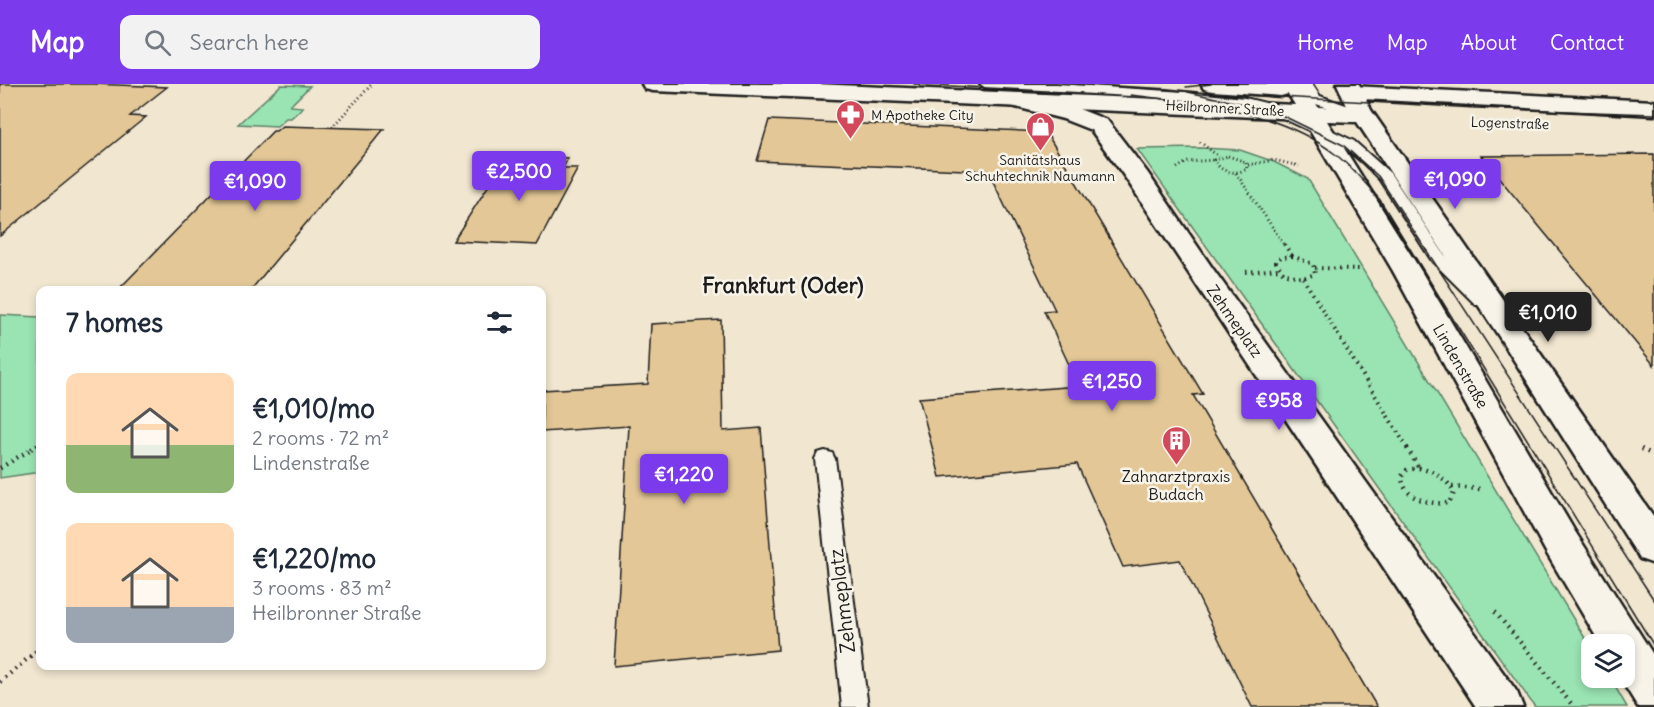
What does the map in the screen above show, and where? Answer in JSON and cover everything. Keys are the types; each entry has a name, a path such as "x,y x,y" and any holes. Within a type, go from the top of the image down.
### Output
{"street":[{"name":"Heilbronner Straße","path":"653,84 1277,110 1308,105 1350,88"},
{"name":"Heilbronner Straße","path":"1212,84 1239,85 1308,105 1377,117"},
{"name":"Logenstraße","path":"1350,88 1654,108"},
{"path":"1350,88 1377,117 1509,328 1654,548"},
{"name":"Zehmeplatz","path":"1016,100 1071,114 1099,125 1138,177 1501,707"},
{"name":"Lindenstraße","path":"1308,105 1407,271 1560,542 1617,634"},
{"name":"Logenstraße","path":"1502,122 1654,128"},
{"name":"Lindenstraße","path":"1635,664 1654,694"}],"lane":[{"path":"986,84 1216,98 1277,110"},
{"path":"1132,92 1180,92 1239,85"},
{"path":"1132,92 1244,109 1268,116 1308,105 1385,176 1438,257 1509,328"},
{"name":"Zehmeplatz","path":"825,459 855,707"}],"path":[{"path":"332,127 372,84"},
{"path":"1248,165 1238,158 1228,156 1214,160 1215,165 1221,170 1236,173 1245,171 1248,165 1256,161 1274,160 1288,162 1308,170"},
{"path":"1236,173 1292,256"},
{"path":"1315,268 1313,277 1289,276 1276,266 1276,262 1281,257 1292,256 1303,259 1315,268 1352,269"},
{"path":"1303,278 1419,468"},
{"path":"0,468 36,446"},
{"path":"1419,468 1442,477 1452,488 1454,493 1449,503 1436,505 1419,500 1405,490 1401,479 1406,470 1419,468"},
{"path":"1452,488 1486,490"},
{"path":"0,682 36,651"}],"green space":[{"path":"281,85 310,86 290,106 303,107 291,118 286,118 277,126 238,124"},
{"path":"1137,149 1240,150 1272,161 1308,179 1583,634 1581,688 1616,688 1627,707 1535,707"},
{"path":"0,315 36,317 36,473 0,478"}],"building":[{"path":"0,84 167,87 130,116 146,117 0,236"},
{"path":"769,120 1046,132 1203,394 1193,395 1377,707 1252,707 1180,560 1123,567 1077,464 940,477 919,398 1079,386 1044,311 1055,310 988,171 757,161"},
{"path":"282,126 384,129 254,286 122,286 273,131"},
{"path":"1654,154 1654,365 1481,156"},
{"path":"508,155 568,158 563,168 578,168 537,245 453,241"},
{"path":"721,320 723,431 761,428 778,650 614,666 629,426 546,432 546,390 648,384 651,324"}],"tram line":[{"path":"914,84 1082,93"},
{"path":"1070,84 1196,92"},
{"path":"1186,87 1211,84"},
{"path":"1188,92 1271,110 1343,145 1378,176 1654,600"},
{"path":"1226,94 1475,108 1654,114"},
{"path":"1131,95 1211,106 1264,118 1313,139 1335,154 1359,176 1380,200 1654,646"}],"place":[{"name":"M Apotheke City","path":"850,140"},
{"name":"Sanitätshaus Schuhtechnik Naumann","path":"1040,152"},
{"name":"Zahnarztpraxis Budach","path":"1176,466"}],"district":[{"name":"Frankfurt (Oder)","path":"783,285"}]}
